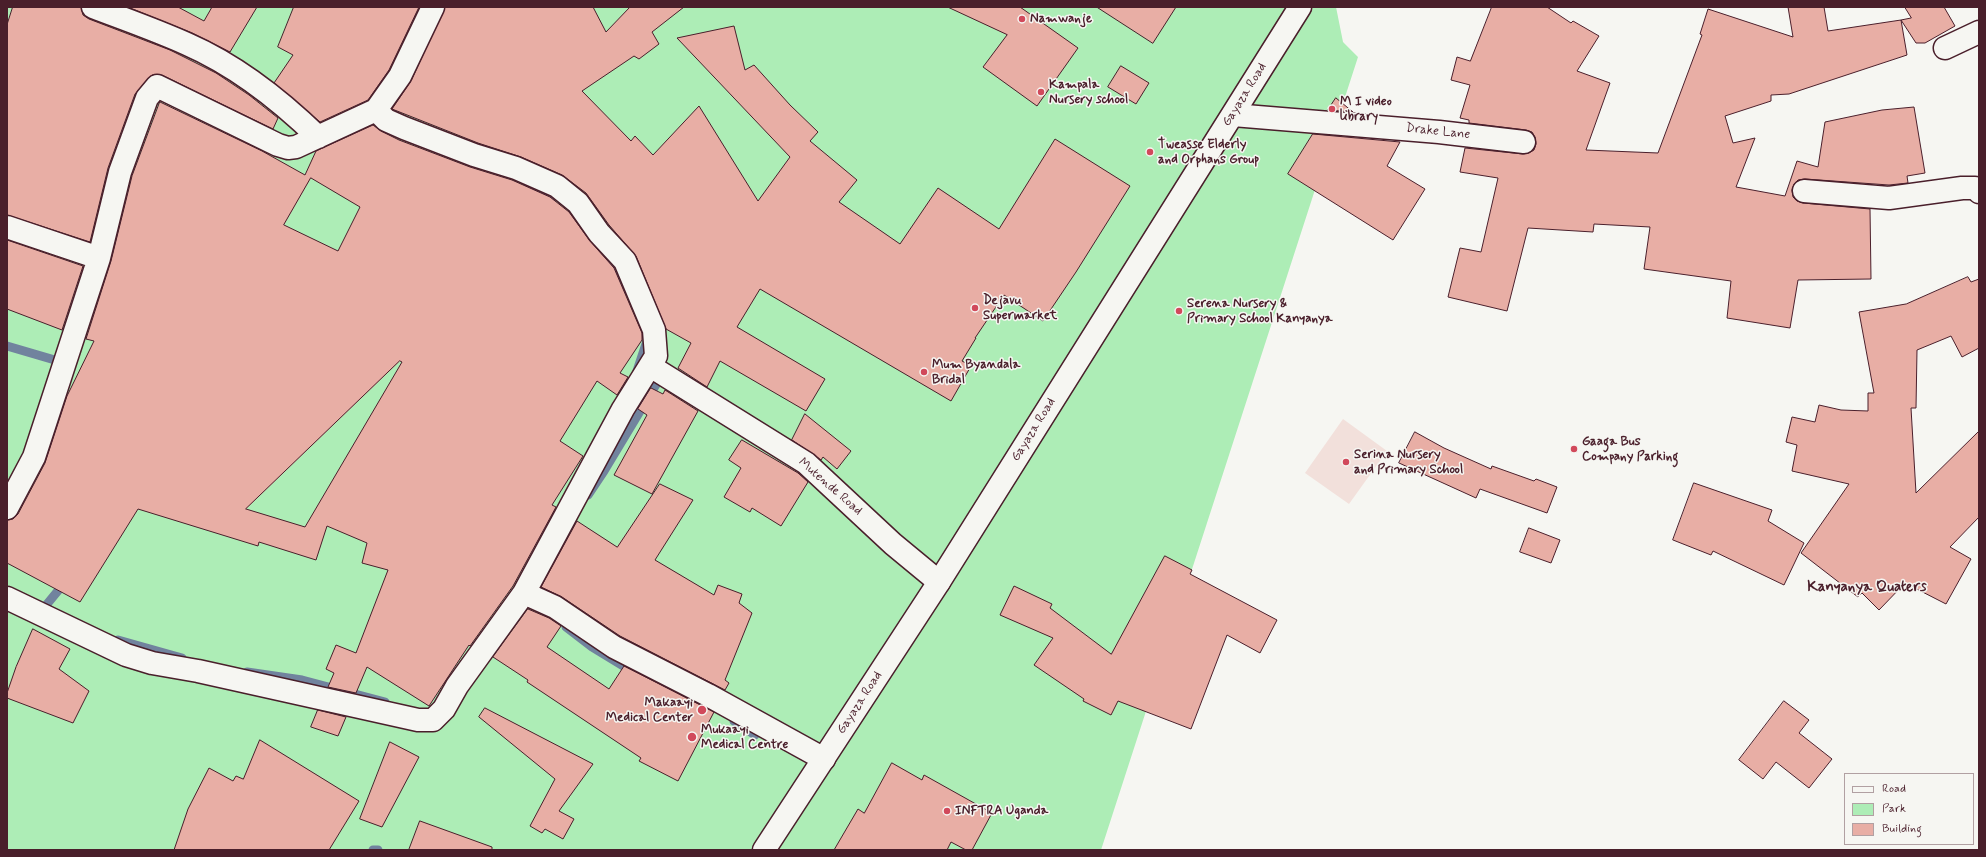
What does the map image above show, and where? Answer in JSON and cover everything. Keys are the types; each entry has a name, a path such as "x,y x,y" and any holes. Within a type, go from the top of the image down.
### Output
{"street":[{"path":"93,7 188,44 233,70 292,112 318,137"},
{"path":"7,508 34,457 99,258 120,172 147,98 157,86 278,145 288,148 296,147 376,110 400,76 433,7"},
{"name":"Gayaza Road","path":"764,850 939,582 1300,7"},
{"path":"1944,48 1979,32"},
{"path":"7,598 126,655 152,663 198,671 418,720 433,720 444,708 457,686 524,593 623,409 656,356 654,330 625,261 599,233 578,203 557,186 516,168 474,155 404,128 386,120 376,110"},
{"name":"Drake Lane","path":"1232,115 1439,132 1524,142"},
{"path":"1804,190 1889,198 1962,188 1975,188 1979,192"},
{"path":"7,226 99,258"},
{"name":"Mutende Road","path":"650,366 806,463 893,544 939,582"},
{"path":"524,593 555,607 614,647 708,695 824,759"}],"shaded area":[{"name":"Serina Nursery and Primary School","path":"1343,419 1387,451 1349,504 1305,473"}],"green space":[{"path":"7,7 1336,7 1343,42 1358,57 1101,850 7,850"}],"building":[{"path":"13,7 81,7 83,15 89,19 170,50 216,73 249,95 278,118 273,129 162,75 152,75 135,94 108,168 90,242 7,215 7,25"},
{"path":"128,7 178,7 204,21 212,7 257,7 230,52 192,33"},
{"path":"294,7 419,7 389,70 368,100 320,122 274,83 293,55 278,47"},
{"path":"445,7 593,7 606,32 630,7 684,7 652,32 659,44 639,59 634,56 582,91 631,141 635,136 653,155 699,106 758,201 790,157 677,38 734,26 745,70 754,65 790,105 818,132 810,141 857,180 839,202 900,244 938,188 999,229 1055,139 1130,186 1043,321 1004,295 975,338 962,361 971,366 951,401 760,289 737,327 825,379 806,411 720,361 707,387 678,368 691,343 666,329 636,256 609,225 586,193 562,175 521,157 478,143 392,109 411,81"},
{"path":"948,7 1020,7 1078,48 1037,106 983,67 1007,35"},
{"path":"1097,7 1176,7 1153,43"},
{"path":"1492,7 1547,7 1571,23 1573,21 1599,36 1577,71 1610,83 1586,150 1658,153 1702,35 1700,34 1708,9 1793,37 1788,7 1824,7 1828,31 1901,20 1907,55 1789,94 1771,95 1771,101 1725,116 1733,143 1755,138 1736,187 1785,196 1797,161 1818,167 1825,122 1882,110 1914,107 1925,173 1907,176 1908,183 1889,185 1805,179 1798,180 1794,184 1792,190 1793,197 1797,201 1803,203 1870,209 1871,279 1798,280 1790,328 1727,318 1731,281 1644,269 1650,227 1594,224 1593,232 1528,228 1507,311 1448,297 1460,248 1481,252 1498,178 1460,172 1465,148 1523,154 1534,150 1536,144 1535,137 1532,132 1469,123 1469,120 1460,118 1470,85 1451,80 1457,57 1470,61"},
{"path":"1905,7 1944,7 1955,26 1925,43 1916,43 1901,20 1911,18"},
{"path":"1121,66 1149,83 1136,104 1108,87"},
{"path":"1336,98 1353,112 1328,110"},
{"path":"160,102 262,151 305,175 316,151 373,125 399,140 470,167 512,180 550,197 569,212 590,241 614,268 642,333 642,340 620,373 628,377 617,395 597,381 560,441 583,456 552,505 556,507 513,586 470,646 469,645 429,706 367,667 356,693 328,687 334,673 326,669 336,645 356,653 388,570 362,563 367,543 327,526 316,560 259,542 258,546 138,509 80,602 7,563 7,520 13,519 18,514 45,463 67,396 94,341 86,339 111,261 132,176","holes":["311,178 360,207 338,251 284,225","400,361 402,362 305,527 246,509"]},
{"path":"1313,134 1400,142 1387,166 1425,189 1393,240 1288,174"},
{"path":"7,240 83,266 62,330 7,309"},
{"path":"1968,277 1971,282 1979,279 1979,348 1962,357 1951,336 1917,350 1916,408 1911,408 1916,493 1979,431 1979,517 1950,547 1971,559 1946,604 1905,583 1879,610 1862,593 1858,597 1801,553 1849,484 1792,471 1797,445 1786,442 1792,417 1815,422 1819,405 1841,410 1868,411 1868,393 1874,393 1859,312 1906,304"},
{"path":"651,388 663,394 665,390 698,411 652,494 614,475 647,415 638,409"},
{"path":"805,414 851,451 837,469 823,457 821,460 792,440"},
{"path":"1415,432 1444,448 1491,469 1492,466 1534,481 1536,479 1557,487 1547,513 1480,489 1476,498 1399,463"},
{"path":"742,440 798,473 808,482 781,526 752,508 750,512 724,497 741,468 729,460"},
{"path":"1694,483 1772,510 1768,521 1804,543 1784,585 1713,551 1711,555 1673,540"},
{"path":"660,484 693,500 655,560 714,595 718,585 742,594 739,603 752,613 725,680 729,683 725,690 620,636 562,597 541,587 577,521 617,547"},
{"path":"1529,528 1560,540 1551,563 1520,552"},
{"path":"1165,556 1192,570 1190,574 1277,620 1260,653 1227,635 1191,729 1118,701 1111,715 1083,701 1084,699 1034,665 1053,638 1000,615 1014,586 1052,604 1050,608 1111,654"},
{"path":"528,609 549,618 561,626 547,647 609,689 624,666 714,712 678,781 639,761 641,758 527,682 528,680 493,657"},
{"path":"33,629 70,649 59,669 89,691 73,723 7,698 7,693 16,667"},
{"path":"1784,701 1809,720 1799,733 1832,759 1809,788 1776,762 1763,779 1739,760"},
{"path":"485,708 593,764 559,811 574,819 563,839 545,829 542,833 530,826 555,779 479,717"},
{"path":"318,710 346,717 338,736 311,727"},
{"path":"260,740 359,801 329,850 174,850 188,809 209,768 233,781 236,776 243,779"},
{"path":"390,742 419,757 382,827 360,819"},
{"name":"INFTRA Uganda","path":"892,763 922,780 924,775 992,813 972,850 966,850 951,842 947,850 834,850 858,809 864,813"},
{"path":"420,821 492,847 492,850 409,850"}],"waterway":[{"path":"527,182 550,201"},
{"path":"567,216 592,234 604,260 622,281 627,290"},
{"path":"637,371 648,338"},
{"path":"7,346 65,363"},
{"path":"588,495 663,373"},
{"path":"49,611 43,609 66,581"},
{"path":"566,627 592,647 633,672"},
{"path":"118,640 182,658"},
{"path":"247,672 302,680 385,702"},
{"path":"644,679 671,687"},
{"path":"734,721 755,735"},
{"path":"373,850 378,850"}],"place":[{"name":"Namwanje","path":"1022,19"},
{"name":"Kampala Nursery school","path":"1041,92"},
{"name":"M I video library","path":"1332,109"},
{"name":"Tweasse Elderly and Orphans Group","path":"1150,152"},
{"name":"Dejavu Supermarket","path":"975,308"},
{"name":"Serena Nursery & Primary School Kanyanya","path":"1179,311"},
{"name":"Mum Byandala Bridal","path":"924,372"},
{"name":"Gaaga Bus Company Parking","path":"1574,449"},
{"name":"Serina Nursery and Primary School","path":"1346,462"},
{"name":"Makaayi Medical Center","path":"702,710"},
{"name":"Mukaayi Medical Centre","path":"692,737"},
{"name":"INFTRA Uganda","path":"947,811"}],"district":[{"name":"Kanyanya Quaters","path":"1867,588"}]}
